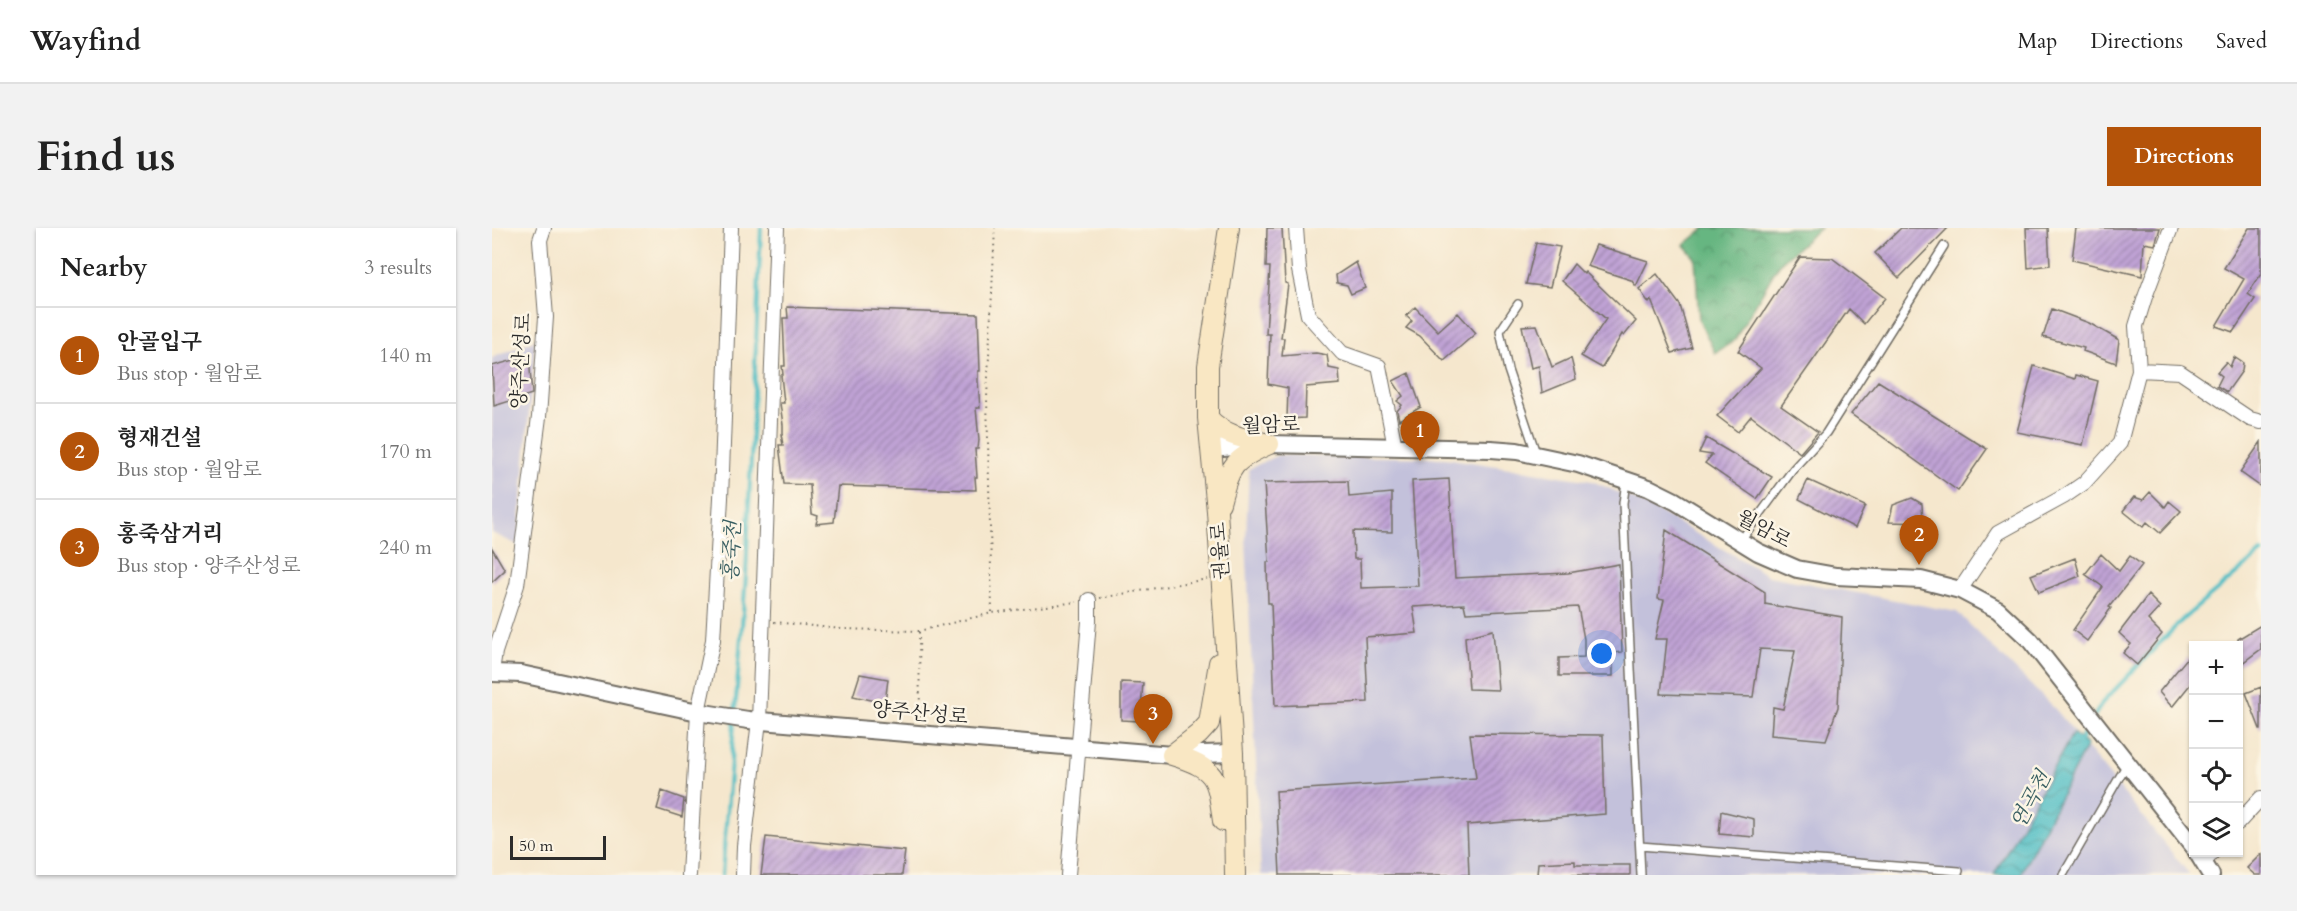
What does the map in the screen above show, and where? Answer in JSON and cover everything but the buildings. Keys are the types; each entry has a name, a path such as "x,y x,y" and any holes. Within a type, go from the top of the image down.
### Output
{"main road":[{"name":"권율로","path":"1229,228 1208,366 1208,418 1222,577 1233,753 1234,866"},
{"path":"1208,418 1216,427 1230,435 1269,444"},
{"path":"1217,511 1226,480 1234,464 1247,454 1269,444"},
{"path":"1172,755 1209,723 1225,634"},
{"path":"1172,755 1199,764 1218,783 1224,834 1234,866"}],"street":[{"name":"양주산성로","path":"544,228 540,240 546,317 539,417 517,585 495,652 492,672 521,674 698,712 754,720 1172,755 1233,753"},
{"path":"689,875 698,712 713,640 722,498 731,228"},
{"path":"743,875 762,622 777,228"},
{"path":"1296,228 1299,270 1308,315 1342,353 1379,366 1395,447"},
{"path":"1960,590 1998,533 2084,483 2120,443 2139,370 2136,326 2171,228"},
{"path":"2139,370 2180,372 2250,419 2261,423"},
{"name":"월암로","path":"1211,449 1269,444 1491,449 1537,455 1578,464 1627,479 1675,501 1779,562 1818,574 1872,579 1910,579 1960,590 1998,610 2013,622 2189,843"},
{"path":"1068,875 1089,600"},
{"path":"2243,818 2261,798"}],"lane":[{"path":"1740,541 1794,468 1826,433 1944,246"},
{"path":"1518,304 1500,331 1508,370 1537,455"},
{"path":"1627,479 1623,503 1641,875"},
{"path":"2063,875 2127,764"},
{"path":"1640,846 1959,870"}],"path":[{"path":"992,613 987,398 995,228"},
{"path":"762,622 842,629 919,631 992,613 1089,600 1222,577"},
{"path":"919,631 920,734"}],"shaded area":[{"path":"535,340 518,545 492,533 492,358"},
{"path":"1278,455 1445,458 1592,481 1647,505 1769,576 1957,612 2057,711 2190,875 1261,875 1246,538 1249,469"}],"green space":[{"path":"1705,228 1820,228 1779,264 1734,341 1715,353 1699,320 1695,258 1684,245"}],"water":[{"path":"2073,733 2087,745 2020,875 1994,875"}],"waterway":[{"name":"홍죽천","path":"735,712 746,576 761,228"},
{"path":"2095,715 2103,702 2183,619 2261,553"},
{"name":"홍죽천","path":"722,875 734,723"},
{"path":"2078,744 2090,724"}],"place":[{"name":"안골입구","path":"1420,461"},
{"name":"형재건설","path":"1919,565"},
{"name":"홍죽삼거리","path":"1153,744"}],"water label":[{"name":"연곡천","path":"2031,800"}]}
